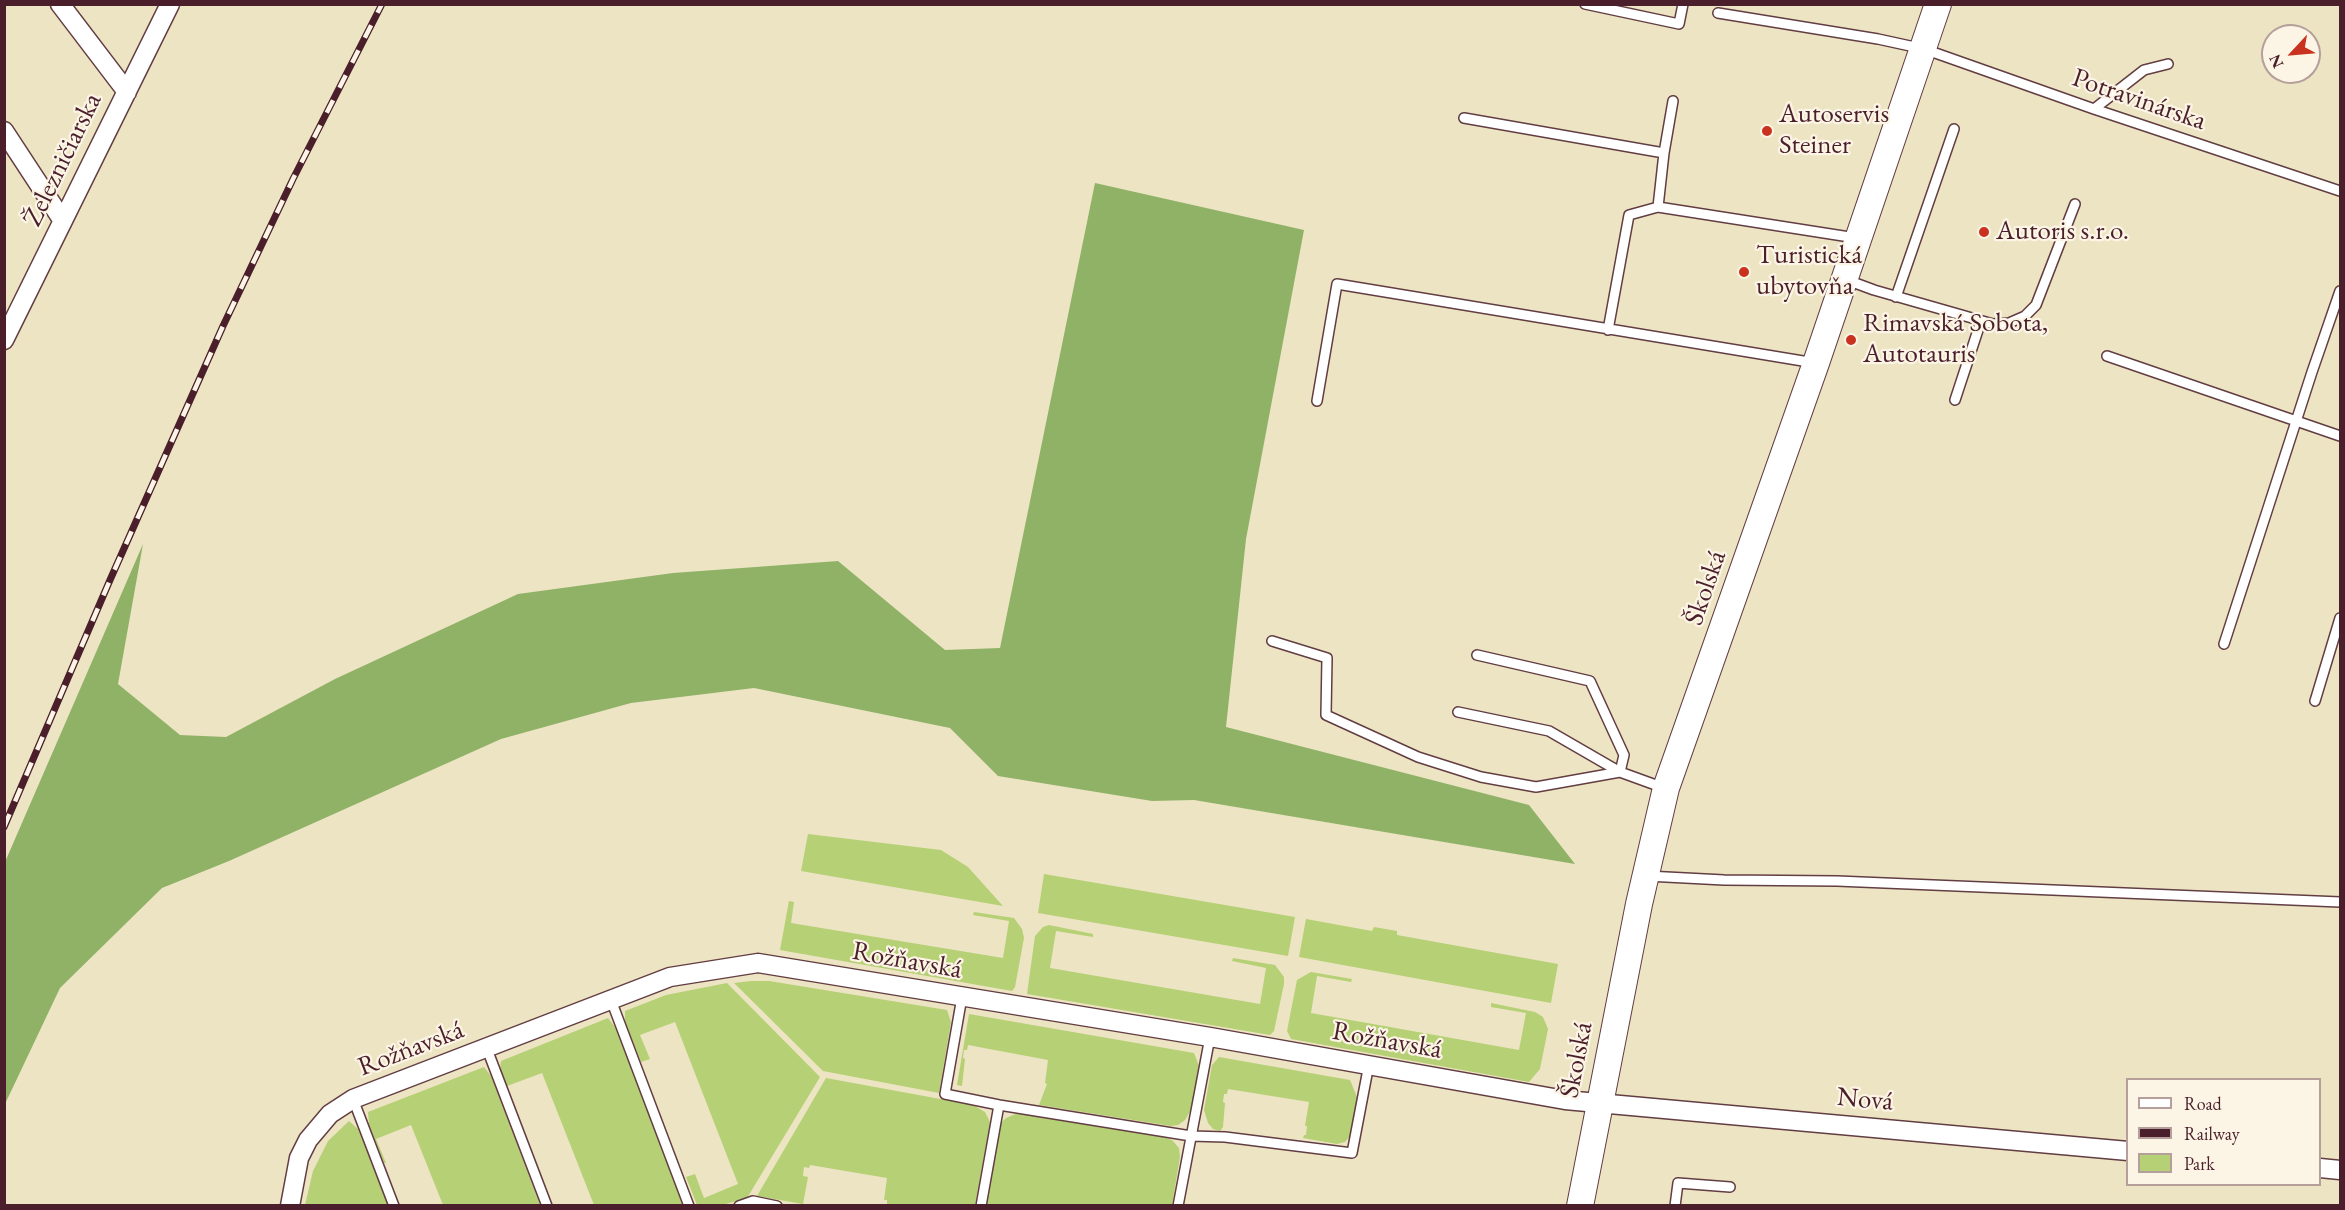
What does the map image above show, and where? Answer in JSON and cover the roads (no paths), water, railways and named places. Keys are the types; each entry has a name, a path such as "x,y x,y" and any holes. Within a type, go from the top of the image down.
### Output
{"main road":[{"name":"Školská","path":"1580,1206 1598,1104 1645,876 1666,789 1816,363 1938,4"}],"street":[{"path":"60,4 127,92"},
{"name":"Železničiarska","path":"4,340 170,4"},
{"path":"4,131 63,221"},
{"name":"Rožňavská","path":"290,1206 299,1158 308,1140 330,1114 353,1100 670,977 758,963 1210,1037 1598,1104"},
{"name":"Nová","path":"1598,1104 2126,1151"},
{"path":"2321,1168 2340,1170"}],"lane":[{"path":"1585,4 1679,24 1683,4"},
{"name":"Potravinárska","path":"1718,13 1878,39 1924,49 2094,109 2340,191"},
{"path":"2094,109 2144,70 2169,64"},
{"path":"1658,207 1672,102"},
{"path":"1464,118 1664,153"},
{"path":"1896,297 1954,129"},
{"path":"1845,279 1896,297 1981,321 1993,324 2008,323 2025,316 2036,305 2075,204"},
{"path":"1608,330 1629,215 1658,207 1859,238"},
{"path":"1317,401 1337,284 1816,363"},
{"path":"2224,644 2340,291"},
{"path":"1955,400 1981,321"},
{"path":"2107,356 2340,436"},
{"path":"2315,701 2340,618"},
{"path":"1272,641 1327,658 1326,715 1418,757 1481,777 1536,787 1620,772"},
{"path":"1477,655 1590,681 1624,755 1620,772"},
{"path":"1458,712 1549,731 1620,772 1666,789"},
{"path":"1645,876 1724,880 1837,881 2340,902"},
{"path":"962,997 945,1094 1191,1136 1225,1137 1352,1153 1369,1064"},
{"path":"611,1000 689,1206"},
{"path":"1178,1206 1210,1037"},
{"path":"487,1049 547,1206"},
{"path":"353,1100 394,1206"},
{"path":"981,1206 999,1104"},
{"path":"1675,1206 1678,1183 1730,1187"},
{"path":"739,1206 753,1201 777,1206"}],"railway":[{"path":"4,827 110,580 223,326 293,179 382,4"}],"place":[{"name":"Autoservis Steiner","path":"1767,131"},
{"name":"Autoris s.r.o.","path":"1984,232"},
{"name":"Turistická ubytovňa","path":"1744,272"},
{"name":"Rimavská Sobota, Autotauris","path":"1851,340"}]}
